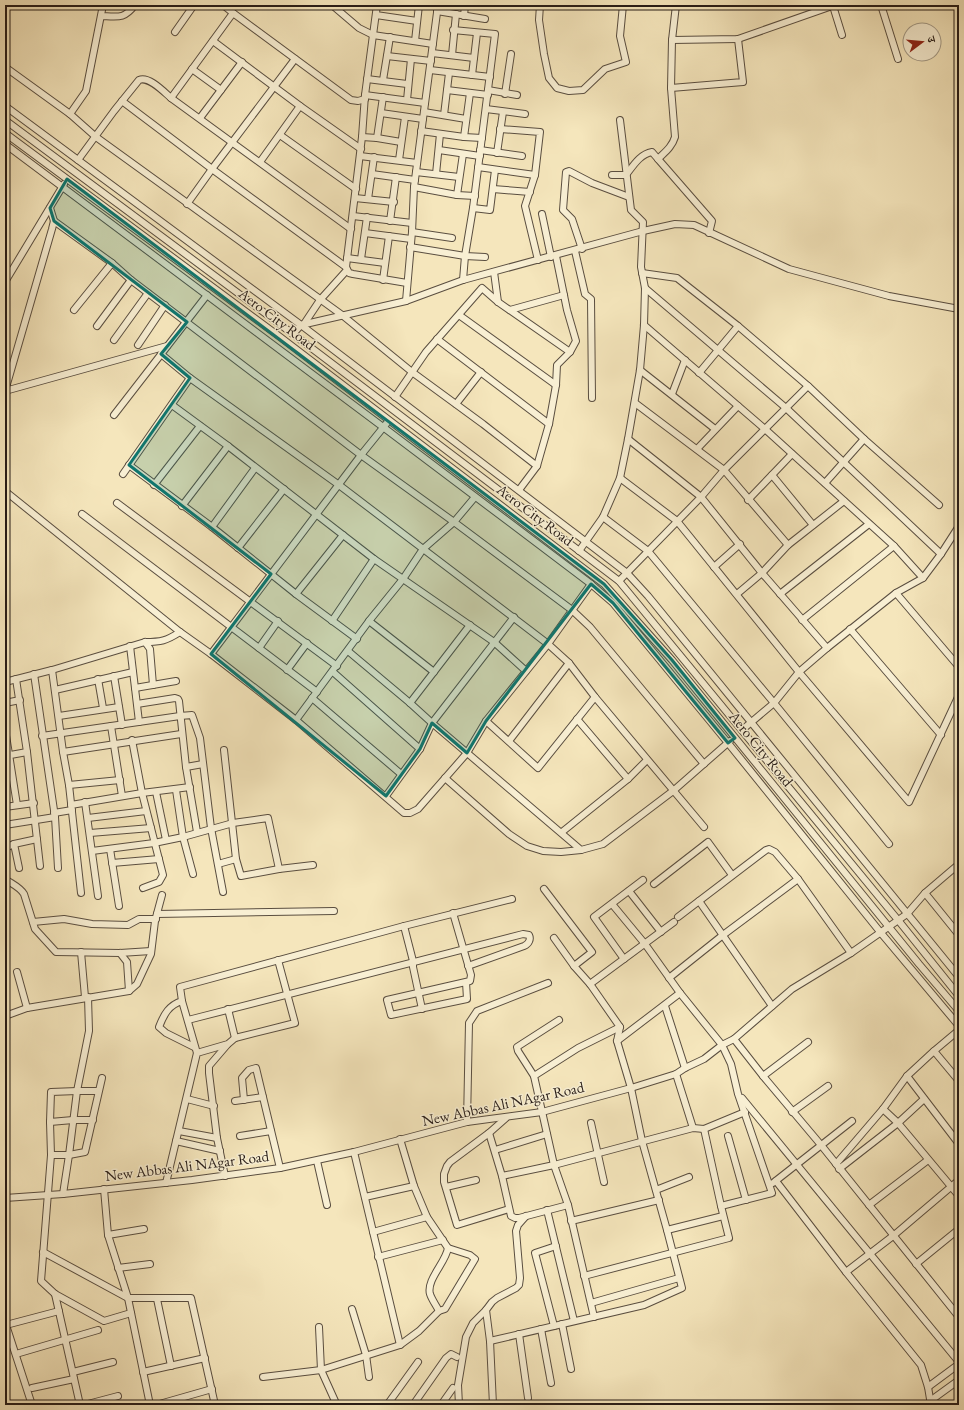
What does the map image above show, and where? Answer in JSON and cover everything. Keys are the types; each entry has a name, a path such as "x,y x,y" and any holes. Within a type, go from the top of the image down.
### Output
{"street":[{"path":"70,114 85,94 102,16 103,5"},
{"path":"102,16 121,17 128,13 135,5"},
{"path":"175,32 194,5"},
{"path":"223,5 351,100 358,101 365,97 383,97 425,103"},
{"path":"332,5 359,28 373,35 415,40 433,44"},
{"path":"293,334 346,268 362,137 367,79 377,5"},
{"path":"415,40 419,5"},
{"path":"464,16 465,5"},
{"path":"540,5 539,20 549,78 557,88 569,91 583,90 605,68 626,62 620,36 623,5"},
{"path":"658,159 670,148 676,137 671,88 672,40 676,5"},
{"path":"672,40 738,39 834,5 842,35"},
{"path":"881,5 898,59"},
{"path":"406,301 414,187 437,8 464,16 485,19"},
{"path":"172,98 233,13"},
{"path":"452,55 453,30 456,14"},
{"path":"376,15 417,21"},
{"path":"453,30 496,34 475,196 465,256 463,280"},
{"path":"472,75 477,33"},
{"path":"383,80 390,37"},
{"path":"671,88 743,82 738,39"},
{"path":"213,41 360,152 374,157 417,163"},
{"path":"432,53 474,58"},
{"path":"505,94 510,54"},
{"path":"387,56 431,61"},
{"path":"187,204 295,59"},
{"path":"406,100 411,59"},
{"path":"200,118 242,62"},
{"path":"5,67 70,114 96,137 187,204 342,315 412,372 537,466"},
{"path":"192,69 221,90"},
{"path":"430,70 490,77"},
{"path":"444,115 449,73"},
{"path":"78,160 136,83 142,79 149,81 351,229"},
{"path":"367,79 407,84"},
{"path":"447,90 517,96"},
{"path":"464,137 470,93"},
{"path":"377,138 383,97"},
{"path":"122,101 346,268 349,273 407,283"},
{"path":"5,106 302,324 395,397 627,573 648,596 959,977"},
{"path":"260,162 300,106"},
{"path":"486,109 525,114"},
{"path":"424,112 466,119"},
{"path":"497,153 503,112"},
{"path":"381,113 423,119"},
{"path":"399,160 405,116"},
{"name":"Aero City Road","path":"5,120 293,334 619,581 959,996"},
{"path":"579,552 603,517 620,478 640,370 644,325 645,288 641,267 643,222 631,210 620,120"},
{"path":"500,129 540,132 535,175 525,206 538,260"},
{"path":"421,131 482,138"},
{"name":"Aero City Road","path":"5,134 280,337 604,584 672,660 890,926 919,964 959,1011"},
{"path":"436,174 440,134"},
{"path":"280,135 356,189"},
{"path":"362,137 401,142"},
{"path":"5,144 383,426 591,584 613,603 881,933 959,1026"},
{"path":"439,150 463,154 497,153 522,156"},
{"path":"612,175 626,175 642,156 652,152 712,221 709,233"},
{"path":"457,195 463,154"},
{"path":"368,199 374,157"},
{"path":"478,167 535,175"},
{"path":"473,208 490,210 495,170"},
{"path":"582,249 572,219 563,210 566,172 569,171 592,183 629,197"},
{"path":"416,172 459,177"},
{"path":"372,174 415,180"},
{"path":"390,221 394,202 396,177"},
{"path":"5,282 67,179"},
{"path":"414,187 457,195 475,196"},
{"path":"493,189 530,192"},
{"path":"355,198 394,202"},
{"path":"5,391 54,221 50,208"},
{"path":"519,490 537,466 549,424 556,385 557,365 570,352 576,341 542,214"},
{"path":"353,216 412,223"},
{"path":"361,259 367,217"},
{"path":"54,221 112,263 131,280 361,455 572,610 590,627 704,764"},
{"path":"302,324 406,301 463,280 582,249 643,231 675,224 694,226 789,269 889,296 959,309"},
{"path":"412,232 452,238"},
{"path":"365,233 411,238"},
{"path":"383,280 389,236"},
{"path":"410,248 485,258"},
{"path":"575,250 585,294 591,298 592,398"},
{"path":"347,258 385,263"},
{"path":"74,310 112,263"},
{"path":"494,272 498,302"},
{"path":"642,273 677,278 738,326 808,386 864,439 939,505"},
{"path":"96,326 131,280"},
{"path":"395,397 426,352 482,288 498,302 570,352"},
{"path":"645,288 786,408 941,554"},
{"path":"114,340 148,292"},
{"path":"114,415 207,295"},
{"path":"510,310 564,295"},
{"path":"138,345 165,305"},
{"path":"459,314 556,385"},
{"path":"644,325 825,483 894,546 923,578"},
{"path":"699,373 738,326"},
{"path":"437,339 549,424"},
{"path":"5,391 167,346"},
{"path":"161,354 190,378 339,485 548,644 569,663 595,698 704,827"},
{"path":"672,394 685,360"},
{"path":"640,370 715,429"},
{"path":"456,404 481,372"},
{"path":"123,474 190,378"},
{"path":"619,581 701,497 724,470 766,430 808,386"},
{"path":"635,402 724,470 748,500 788,545"},
{"path":"172,405 228,446 374,559 494,642 526,671"},
{"path":"697,449 738,406"},
{"path":"211,654 383,426 390,420"},
{"path":"154,485 200,426"},
{"path":"628,439 701,497 762,573 826,648"},
{"path":"825,483 864,439"},
{"path":"182,506 228,446"},
{"path":"748,500 792,454"},
{"path":"129,465 296,594 357,639"},
{"path":"212,528 256,468"},
{"path":"772,475 813,525"},
{"path":"620,478 677,521 799,672 909,802 959,695"},
{"path":"480,490 488,482"},
{"path":"238,548 284,489"},
{"path":"5,491 180,632 211,654 296,720 404,813 410,813 418,810 467,753 486,721 548,644 591,584"},
{"path":"296,720 424,549 454,522 475,497"},
{"path":"736,594 762,573 788,545 844,501"},
{"path":"118,503 337,666"},
{"path":"82,514 317,692"},
{"path":"603,517 648,551 889,844"},
{"path":"780,594 869,524"},
{"path":"742,730 774,703 799,672 826,648 896,593 923,578 959,526"},
{"path":"296,594 342,535"},
{"path":"714,567 740,544"},
{"path":"802,620 894,546"},
{"path":"332,620 374,559"},
{"path":"896,593 959,667"},
{"path":"386,796 420,749 432,724 514,617"},
{"path":"259,648 278,621"},
{"path":"369,621 434,672"},
{"path":"410,703 470,625"},
{"path":"850,629 941,735"},
{"path":"5,682 52,670 145,642 160,642 168,640 180,632"},
{"path":"145,642 150,649 153,685"},
{"path":"288,670 307,643"},
{"path":"130,646 139,722"},
{"path":"348,651 410,703 432,724 562,832 581,850"},
{"path":"509,741 569,663"},
{"path":"52,670 60,733 69,785 81,893"},
{"path":"55,690 133,672"},
{"path":"332,672 420,749"},
{"path":"34,674 54,815 58,868"},
{"path":"114,676 122,725"},
{"path":"16,679 34,803 40,866"},
{"path":"98,679 103,708"},
{"path":"135,688 176,681"},
{"path":"312,698 401,774"},
{"path":"486,721 538,768 595,698"},
{"path":"137,704 178,699 181,734 197,832"},
{"path":"5,703 20,700"},
{"path":"59,716 119,706"},
{"path":"42,736 180,716 192,716 200,738 211,828 223,892"},
{"path":"578,719 628,779"},
{"path":"111,726 122,796"},
{"path":"5,729 7,756 17,805"},
{"path":"63,752 132,740 181,734"},
{"path":"445,778 509,834 527,846 543,851 561,852 581,850 603,844 673,791 735,738"},
{"path":"132,740 146,811 162,871 162,879 156,884 143,888"},
{"path":"224,750 236,859 240,876 313,865"},
{"path":"7,756 27,752"},
{"path":"562,832 628,779 647,760"},
{"path":"186,767 203,764"},
{"path":"69,785 120,780"},
{"path":"5,825 54,815 85,802 190,787"},
{"path":"176,790 183,837 193,874"},
{"path":"156,792 166,840"},
{"path":"85,802 98,896"},
{"path":"5,807 34,803"},
{"path":"88,818 146,811"},
{"path":"92,851 154,843 183,837 233,823 268,818 279,869"},
{"path":"90,833 151,828"},
{"path":"5,848 14,844 37,839"},
{"path":"654,884 708,842 732,875"},
{"path":"14,844 19,868"},
{"path":"110,849 119,906"},
{"path":"590,984 661,932 732,875 766,850 770,849 775,852 798,879 851,953"},
{"path":"112,863 159,859"},
{"path":"218,864 236,859"},
{"path":"898,920 908,914 925,893 958,867"},
{"path":"5,879 22,891 34,929 56,952 151,951"},
{"path":"669,978 723,935 798,879"},
{"path":"624,959 594,917 643,880"},
{"path":"544,889 592,952 574,966"},
{"path":"629,891 661,932"},
{"path":"925,893 959,935"},
{"path":"5,1016 27,1008 129,991 137,984 151,951 162,895"},
{"path":"166,1183 197,1053 194,1047 182,1001 180,987 404,926 512,899"},
{"path":"699,901 772,1006"},
{"path":"612,904 645,944 680,994 722,1045 731,1064 738,1094 772,1194 721,1206"},
{"path":"32,922 64,919 92,924 128,925 139,919 157,916 334,911"},
{"path":"454,913 471,977 470,981 387,1000 391,1015 468,999 466,982"},
{"name":"New Abbas Ali NAgar Road","path":"5,1198 63,1194 166,1183 280,1168 317,1161 346,1152 354,1152 467,1122 542,1112 676,1074 704,1059 722,1045 734,1039 792,990 851,953 898,920"},
{"path":"404,926 422,1009"},
{"path":"188,1020 523,934 527,934 530,937 527,944 524,946 468,966"},
{"path":"490,1341 644,1305 682,1288 642,1141 630,1088 617,1041 620,1027 590,984 574,966 554,938"},
{"path":"63,1194 77,1091 89,1030 87,997 81,952"},
{"path":"120,952 126,962 129,991"},
{"path":"225,1176 217,1138 209,1066 235,1038 295,1023 278,960"},
{"path":"17,972 27,1008"},
{"path":"467,1122 469,1023 477,1011 548,983"},
{"path":"617,1041 680,994"},
{"path":"182,1001 169,1008 159,1027 166,1033 194,1047"},
{"path":"665,1006 685,1068"},
{"path":"228,1009 235,1038"},
{"path":"559,1020 518,1047 518,1051 534,1076 554,1165 568,1205 594,1317"},
{"path":"534,1076 578,1048 620,1027"},
{"path":"838,1166 907,1076 959,1030"},
{"path":"734,1039 762,1076 821,1145 959,1316"},
{"path":"762,1076 808,1042"},
{"path":"197,1053 228,1044"},
{"path":"934,1051 959,1081"},
{"path":"244,1100 242,1078 249,1070 256,1068 280,1168"},
{"path":"676,1074 693,1128"},
{"path":"907,1076 959,1144"},
{"path":"51,1155 69,1155 85,1152 102,1078"},
{"path":"792,1112 828,1086"},
{"path":"98,1091 51,1092 51,1155 41,1281 55,1294 104,1321 131,1313"},
{"path":"738,1094 959,1363 928,1387"},
{"path":"235,1101 263,1097"},
{"path":"186,1099 214,1106"},
{"path":"838,1166 898,1123 924,1099"},
{"path":"883,1109 898,1123 959,1196"},
{"path":"502,1176 598,1154 693,1128 704,1128 745,1112"},
{"path":"506,1118 489,1133 450,1162 444,1174 446,1187 457,1225 509,1209"},
{"path":"50,1122 93,1120"},
{"path":"769,1186 852,1121"},
{"path":"590,1123 604,1182"},
{"path":"584,1276 729,1238 704,1128"},
{"path":"179,1131 217,1138"},
{"path":"240,1136 271,1131"},
{"path":"489,1133 502,1176 511,1216 516,1218 568,1205"},
{"path":"495,1150 547,1134"},
{"path":"728,1136 746,1200"},
{"path":"263,1377 321,1370 400,1345 419,1331 439,1311 445,1309 474,1259 470,1255 448,1248 427,1217 414,1186 400,1139"},
{"path":"176,1142 220,1151"},
{"path":"354,1152 400,1345"},
{"path":"869,1205 928,1160"},
{"path":"317,1161 327,1205"},
{"path":"656,1190 689,1177"},
{"path":"446,1187 476,1180"},
{"path":"846,1272 893,1236 959,1180"},
{"path":"776,1181 846,1272 921,1365 928,1387 930,1403"},
{"path":"365,1197 414,1186"},
{"path":"104,1189 108,1235 128,1298 150,1405"},
{"path":"571,1221 659,1200"},
{"path":"548,1210 574,1322"},
{"path":"459,1405 458,1385 466,1337 473,1323 492,1302 514,1290 518,1285 520,1278 516,1231 526,1216"},
{"path":"667,1230 723,1216"},
{"path":"373,1232 427,1217"},
{"path":"108,1235 144,1229"},
{"path":"916,1264 959,1229"},
{"path":"378,1257 443,1240"},
{"path":"554,1326 535,1253 556,1246"},
{"path":"439,1311 429,1293 431,1281 447,1254 448,1248"},
{"path":"43,1252 128,1298 191,1298 215,1405"},
{"path":"118,1268 150,1264"},
{"path":"590,1303 679,1278"},
{"path":"55,1294 80,1405"},
{"path":"157,1299 171,1366"},
{"path":"352,1309 366,1355 369,1377"},
{"path":"486,1310 490,1341 492,1405"},
{"path":"32,1405 5,1323 59,1311"},
{"path":"562,1324 571,1369"},
{"path":"320,1327 321,1370 335,1401"},
{"path":"541,1329 552,1382"},
{"path":"16,1354 98,1330"},
{"path":"519,1334 528,1398"},
{"path":"412,1405 446,1358 451,1354 457,1357"},
{"path":"143,1372 205,1358"},
{"path":"73,1372 113,1362"},
{"path":"387,1405 418,1362"},
{"path":"32,1388 74,1379"},
{"path":"930,1403 959,1380"},
{"path":"441,1405 453,1388"},
{"path":"156,1405 212,1389"},
{"path":"84,1405 118,1396"}],"highlighted area":[{"path":"67,179 604,584 672,660 735,738 728,743 613,603 591,584 486,721 467,753 432,723 420,749 386,796 211,654 271,574 129,465 190,378 161,354 187,322 54,221 50,208"}]}
